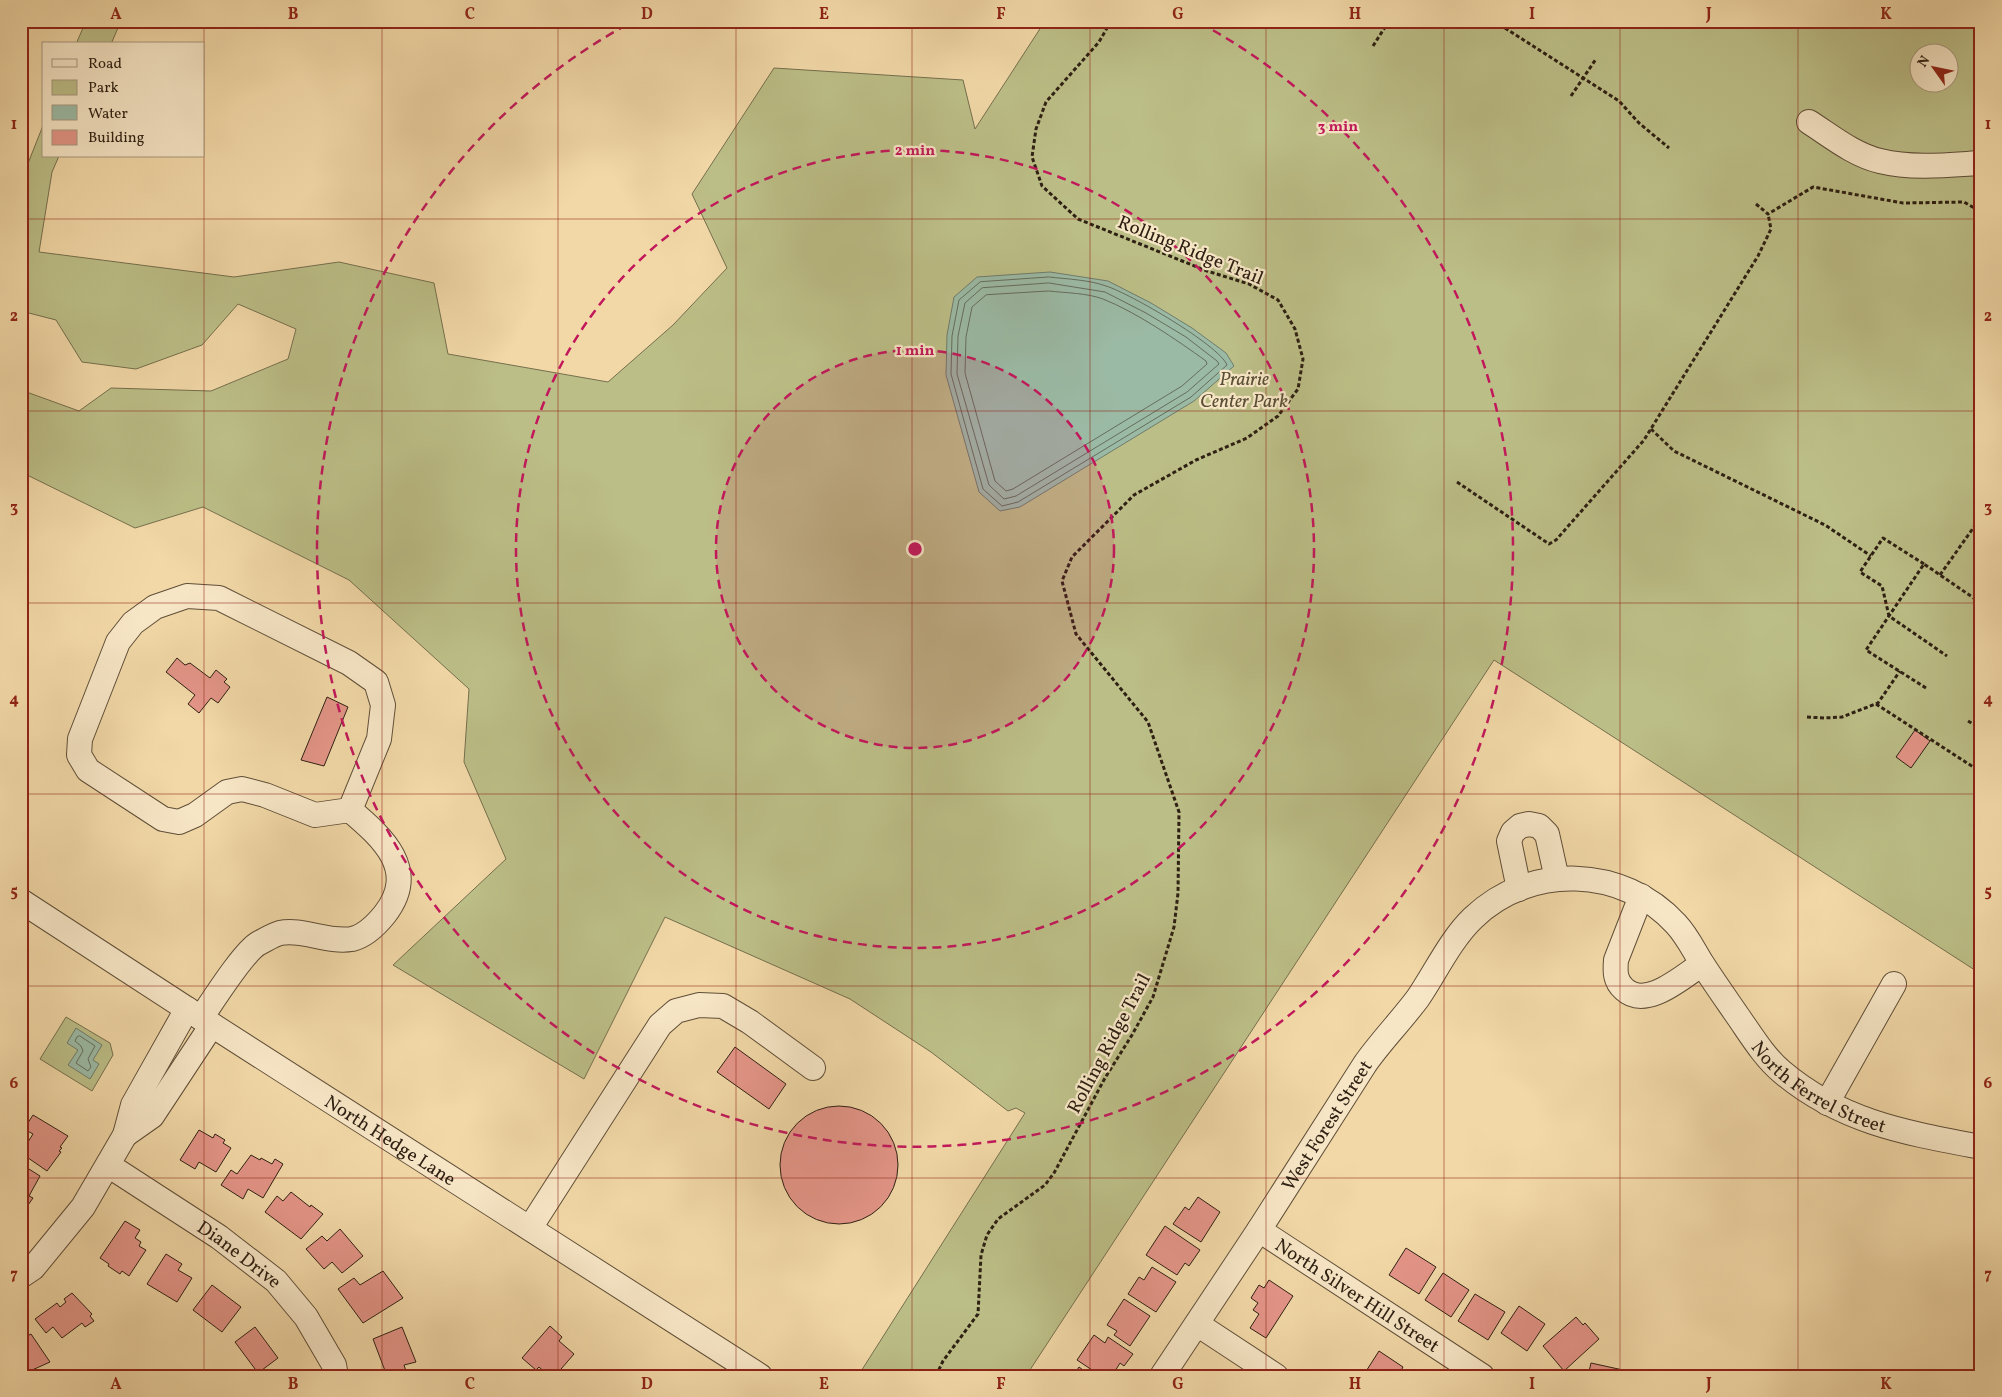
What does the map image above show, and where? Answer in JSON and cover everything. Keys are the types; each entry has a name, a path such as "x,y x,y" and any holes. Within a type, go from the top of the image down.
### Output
{"street":[{"path":"1809,122 1850,148 1879,161 1916,166 1981,163"},
{"path":"21,1276 33,1268 83,1207 126,1135 152,1116 200,1018 234,971 257,944 280,933 306,934 329,940 354,939 376,925 394,903 399,876 391,851 376,832 350,810 315,815 265,795 242,789 226,792 195,815 179,822 162,819 88,770 79,755 80,739 118,642 133,622 155,607 187,596 219,598 349,663 376,682 383,705 379,739 350,810"},
{"path":"1515,890 1509,841 1513,832 1520,826 1529,824 1539,826 1546,834 1556,879"},
{"name":"North Ferrel Street","path":"1515,890 1535,883 1578,877 1607,883 1641,896 1661,909 1677,925 1689,940 1702,964 1762,1051 1781,1071 1827,1103 1852,1116 1888,1127 1981,1147"},
{"name":"West Forest Street","path":"1162,1376 1259,1230 1378,1044 1416,1001 1457,938 1472,919 1491,902 1515,890"},
{"path":"1641,896 1616,960 1614,972 1619,984 1629,993 1642,996 1655,994 1702,964"},
{"name":"North Hedge Lane","path":"21,901 200,1018 760,1376"},
{"path":"1827,1103 1894,984"},
{"path":"530,1228 660,1025 676,1010 699,1004 723,1006 750,1022 813,1068"},
{"name":"Diane Drive","path":"108,1165 219,1237 276,1281 306,1317 334,1365 336,1376"},
{"name":"North Silver Hill Street","path":"1259,1230 1482,1376"},
{"path":"1197,1324 1276,1376"}],"path":[{"name":"Rolling Ridge Trail","path":"936,1376 943,1361 978,1314 981,1255 986,1235 998,1219 1045,1185 1054,1173 1105,1078 1153,997 1174,927 1178,893 1179,812 1148,722 1076,634 1062,582 1072,557 1134,495 1196,460 1247,438 1278,416 1298,389 1303,359 1295,329 1278,300 1249,284 1207,271 1078,219 1042,186 1032,157 1036,129 1046,102 1099,42 1111,21"},
{"path":"1373,46 1389,21"},
{"path":"1494,21 1619,101 1639,123 1669,148"},
{"path":"1571,96 1596,59"},
{"path":"1768,214 1813,188 1903,204 1964,202 1981,212"},
{"path":"1456,482 1549,544 1556,540 1644,440 1758,256 1771,229 1768,214 1756,204"},
{"path":"1651,429 1674,452 1825,525 1871,556"},
{"path":"1940,575 1976,524 1981,527"},
{"path":"1947,656 1889,616 1882,586 1860,572 1883,538 1981,603"},
{"path":"1924,564 1866,650 1926,688"},
{"path":"1807,717 1842,716 1876,704 1900,671"},
{"path":"1876,704 1981,772"},
{"path":"1968,720 1981,729"}],"green space":[{"path":"86,21 121,21 112,42 77,42"},
{"name":"Prairie Center Park","path":"1045,21 1981,21 1981,974 1494,660 1026,1376 858,1376 1025,1113 1016,1108 1008,1111 931,1052 850,999 665,917 584,1079 393,965 506,859 464,762 469,689 349,580 203,507 135,528 21,472 21,390 79,411 111,388 211,391 288,359 296,329 238,304 202,345 136,369 82,362 56,320 21,311 21,181 42,128 42,158 58,158 52,172 39,252 234,277 339,262 434,283 448,354 608,382 673,325 727,268 692,194 774,68 963,80 975,129"},
{"path":"66,1017 110,1043 113,1055 92,1091 40,1059"}],"water":[{"path":"1050,272 1108,281 1151,303 1192,328 1226,353 1234,366 1194,401 1020,507 1000,511 979,492 946,375 947,335 954,297 977,277"},
{"path":"76,1028 102,1045 93,1060 99,1064 90,1079 68,1065 78,1050 67,1043"}],"building":[{"path":"177,658 185,665 190,663 210,678 216,670 227,679 224,682 230,687 218,703 211,698 199,713 188,704 195,695 166,672"},
{"path":"327,697 348,707 324,766 301,760"},
{"path":"1915,730 1930,741 1911,768 1896,757"},
{"path":"735,1047 786,1084 769,1109 717,1072"},
{"path":"839,1106 861,1111 872,1116 888,1132 893,1143 898,1165 893,1187 888,1198 872,1214 861,1219 839,1224 817,1219 806,1214 790,1198 785,1187 780,1165 785,1143 790,1132 806,1116 817,1111"},
{"path":"33,1115 68,1136 60,1147 62,1148 59,1151 61,1152 47,1171 21,1153 33,1134 24,1129"},
{"path":"199,1130 213,1138 215,1134 225,1140 223,1143 231,1148 216,1172 199,1162 195,1169 180,1160"},
{"path":"251,1155 272,1164 275,1159 283,1164 263,1198 248,1189 243,1199 221,1185 231,1170 237,1174"},
{"path":"21,1164 40,1176 29,1196 33,1198 21,1215"},
{"path":"291,1192 310,1207 311,1205 323,1214 301,1239 265,1212 277,1196 283,1201"},
{"path":"1198,1197 1220,1212 1201,1242 1173,1224 1185,1207 1189,1210"},
{"path":"125,1221 140,1230 135,1238 141,1242 139,1246 146,1250 129,1276 122,1271 120,1274 100,1258"},
{"path":"1165,1226 1200,1250 1189,1266 1185,1263 1177,1275 1146,1255"},
{"path":"340,1229 363,1256 342,1273 332,1262 324,1269 306,1249 322,1236 327,1241"},
{"path":"1406,1248 1436,1267 1419,1294 1389,1275"},
{"path":"166,1254 182,1264 178,1270 192,1278 177,1302 147,1284"},
{"path":"1152,1267 1176,1282 1156,1312 1128,1294 1139,1277 1144,1280"},
{"path":"383,1271 403,1298 363,1323 338,1289 354,1278 360,1285"},
{"path":"1443,1273 1469,1290 1451,1317 1425,1300"},
{"path":"1269,1280 1293,1296 1266,1338 1250,1328 1259,1314 1253,1310 1258,1303 1251,1298 1259,1285 1264,1288"},
{"path":"212,1285 241,1307 222,1332 193,1310"},
{"path":"72,1293 92,1314 90,1316 94,1321 85,1327 82,1323 62,1338 53,1327 46,1333 35,1319 57,1303 60,1307 66,1302 64,1299"},
{"path":"1475,1294 1505,1312 1488,1340 1458,1321"},
{"path":"1124,1299 1150,1316 1130,1346 1114,1335 1117,1331 1107,1325"},
{"path":"1519,1306 1545,1324 1527,1351 1501,1333"},
{"path":"1576,1317 1583,1325 1585,1323 1599,1339 1564,1371 1543,1346"},
{"path":"550,1326 562,1337 559,1341 574,1354 555,1376 549,1376 539,1367 536,1370 522,1358"},
{"path":"255,1327 278,1358 258,1373 235,1342"},
{"path":"402,1327 416,1362 404,1365 407,1374 387,1376 373,1339"},
{"path":"31,1334 50,1362 21,1375 21,1339"},
{"path":"1094,1335 1105,1343 1108,1337 1133,1354 1124,1366 1120,1363 1112,1376 1101,1376 1077,1360"},
{"path":"1379,1351 1403,1367 1398,1376 1363,1376"},
{"path":"1591,1363 1623,1370 1621,1376 1588,1376"},
{"path":"1079,1367 1091,1376 1073,1376"}]}
